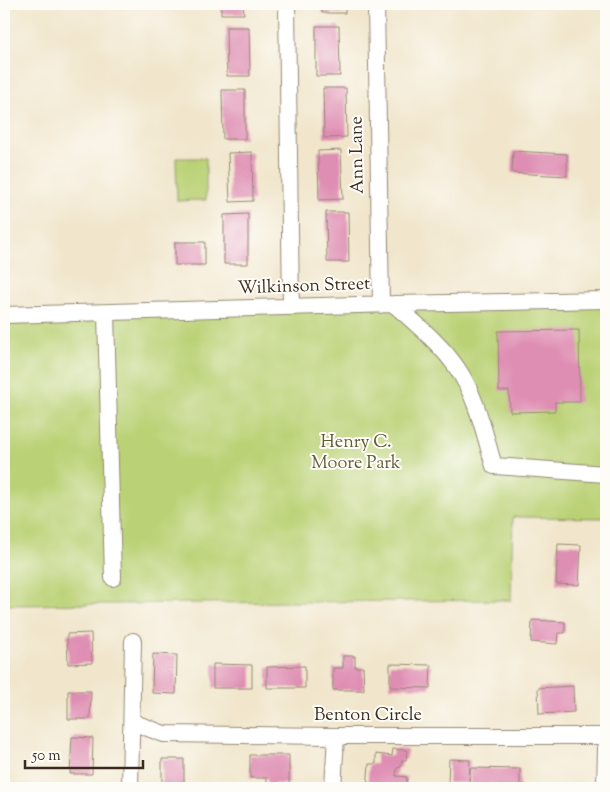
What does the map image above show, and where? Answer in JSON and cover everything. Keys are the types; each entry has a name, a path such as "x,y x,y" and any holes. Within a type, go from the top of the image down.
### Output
{"street":[{"path":"288,4 291,307"},
{"name":"Ann Lane","path":"376,4 388,304"},
{"name":"Wilkinson Street","path":"4,315 606,300"},
{"path":"388,304 427,334 457,367 477,409 494,466 606,474"},
{"path":"106,313 113,578"},
{"path":"130,788 133,641"},
{"name":"Benton Circle","path":"132,722 164,734 606,736"},
{"path":"333,788 336,736"},
{"path":"605,788 606,748"}],"green space":[{"path":"176,158 206,158 206,200 177,201"},
{"name":"Henry C. Moore Park","path":"606,300 606,518 513,517 511,600 4,605 4,315"}],"building":[{"path":"221,4 243,4 244,14 221,14"},
{"path":"322,4 345,4 345,13 322,13"},
{"path":"316,26 339,26 340,76 316,76"},
{"path":"226,27 249,27 250,76 227,76"},
{"path":"323,88 346,88 347,137 324,138"},
{"path":"222,90 245,90 245,139 223,139"},
{"path":"341,150 343,199 319,200 318,151"},
{"path":"513,151 567,154 567,176 512,173"},
{"path":"252,152 253,201 230,202 228,153"},
{"path":"326,212 348,212 349,262 327,262"},
{"path":"248,214 248,264 224,264 224,215"},
{"path":"175,242 205,242 205,265 175,265"},
{"path":"579,330 580,402 555,402 555,411 510,412 509,391 499,391 498,331"},
{"path":"558,544 581,545 579,585 556,584"},
{"path":"532,620 565,622 565,633 558,633 557,644 531,642"},
{"path":"91,633 92,663 68,664 67,634"},
{"path":"153,654 177,655 176,694 152,693"},
{"path":"343,656 355,656 355,667 363,667 364,690 333,690 333,668 343,668"},
{"path":"213,664 252,665 252,688 213,688"},
{"path":"390,664 431,665 430,688 390,687"},
{"path":"305,666 305,688 267,688 267,667"},
{"path":"573,686 574,712 539,714 538,688"},
{"path":"68,691 91,691 90,719 68,719"},
{"path":"72,737 93,738 92,774 70,774"},
{"path":"393,749 407,750 406,760 402,760 401,767 397,768 396,776 407,777 406,788 367,788 369,764 376,764 376,754 392,756"},
{"path":"250,755 289,755 289,784 267,784 267,778 250,778"},
{"path":"162,759 184,759 184,788 162,788"},
{"path":"449,759 470,760 469,783 448,783"},
{"path":"470,768 520,769 520,788 470,788"}]}
